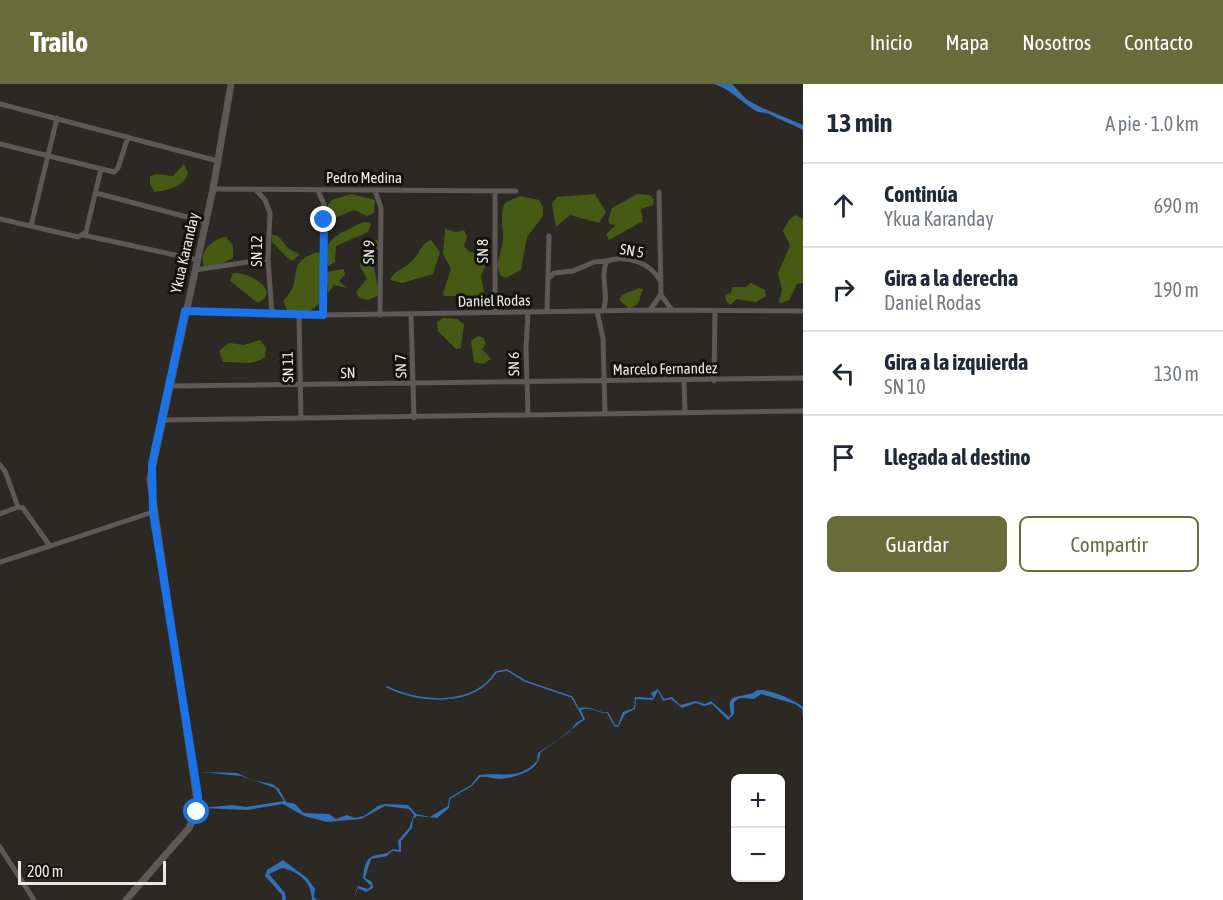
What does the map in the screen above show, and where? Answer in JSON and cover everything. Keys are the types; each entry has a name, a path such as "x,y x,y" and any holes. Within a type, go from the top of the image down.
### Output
{"street":[{"name":"Ykua Karanday","path":"126,900 189,828 198,808 153,512 151,470 213,189 231,84"},
{"path":"0,104 218,161"},
{"path":"31,226 47,167 46,155 57,118"},
{"path":"0,144 117,171 128,137"},
{"path":"47,167 55,158"},
{"path":"83,235 86,232 101,169"},
{"name":"Pedro Medina","path":"213,189 516,191"},
{"path":"318,190 324,204 323,315"},
{"name":"SN 9","path":"375,190 381,208 380,315"},
{"name":"SN 12","path":"257,191 265,200 270,213 268,259 273,315"},
{"name":"SN 8","path":"495,191 495,312"},
{"path":"659,192 661,294 672,310"},
{"path":"96,193 206,222"},
{"path":"0,219 78,237 83,235 198,260"},
{"path":"547,312 549,236"},
{"path":"195,270 268,259"},
{"name":"SN 5","path":"605,414 600,311 605,305 603,276 607,261 625,259 646,264 654,269 660,281"},
{"path":"548,279 554,273 573,271 594,262 607,261"},
{"path":"650,310 661,294"},
{"name":"Daniel Rodas","path":"185,311 273,315 650,310 803,311"},
{"path":"714,381 715,311"},
{"name":"SN 6","path":"528,312 528,415"},
{"name":"SN 7","path":"411,314 414,418"},
{"name":"SN 11","path":"299,315 301,418"},
{"name":"Marcelo Fernandez","path":"527,383 803,378"},
{"path":"684,381 685,413"},
{"name":"SN","path":"170,386 527,383"},
{"path":"162,420 803,411"},
{"path":"0,465 5,471 18,507"},
{"path":"0,514 18,507 23,508 50,546"},
{"path":"0,562 153,512"},
{"path":"0,847 34,900"}],"green space":[{"path":"184,164 188,173 183,182 170,189 155,192 150,184 150,176 156,174 173,176"},
{"path":"351,194 375,200 374,213 367,216 354,210 332,219 327,211 328,205 332,200"},
{"path":"595,194 606,212 599,223 570,215 556,227 552,204 557,197"},
{"path":"637,194 650,195 654,200 653,205 641,209 643,221 609,240 606,234 616,225 608,221 612,208"},
{"path":"520,196 539,200 543,207 543,216 527,237 521,270 506,278 500,275 498,266 503,241 502,212 505,203"},
{"path":"795,215 803,219 803,283 797,284 789,300 781,303 779,302 782,290 778,273 790,246 783,231"},
{"path":"360,223 371,224 368,232 336,246 335,262 328,266 326,252 333,239"},
{"path":"445,229 456,232 464,230 467,237 464,245 469,251 474,253 488,249 491,252 481,276 484,292 478,308 469,307 462,296 444,296 451,269 443,254"},
{"path":"272,235 278,236 288,248 300,255 290,260 272,242"},
{"path":"226,237 233,245 233,258 219,265 204,266 203,256 211,243"},
{"path":"365,238 379,241 374,266 379,295 368,300 360,298 356,292 367,279 360,266 362,241"},
{"path":"431,240 440,252 433,274 402,283 390,280 412,261"},
{"path":"318,252 321,255 319,304 309,312 288,312 283,301 293,286 297,267 307,256"},
{"path":"344,269 345,275 339,281 347,288 334,285 328,293 326,272"},
{"path":"233,273 243,274 258,281 267,292 265,298 258,303 230,281"},
{"path":"751,283 765,290 766,296 756,302 737,299 730,305 726,301 725,295 731,293 732,287 746,287"},
{"path":"639,288 643,290 636,305 629,308 619,300 622,295"},
{"path":"443,318 457,319 464,324 461,348 456,349 438,331 437,323"},
{"path":"478,336 484,338 486,344 482,349 491,359 483,364 474,362 471,341"},
{"path":"260,340 266,348 265,357 260,360 249,363 223,362 219,351 229,343 244,345"}],"water":[{"path":"714,84 732,84 746,99 803,125 803,130 769,114 756,111 726,89"},
{"path":"658,689 664,699 672,697 680,705 696,701 705,704 711,701 729,717 730,703 733,698 752,694 758,690 768,691 803,707 803,717 802,709 795,704 761,694 754,699 740,698 734,702 734,714 728,720 712,704 704,706 696,703 682,708 671,699 663,701 658,691 653,700 636,699 635,709 625,714 618,727 614,726 607,713 601,712 608,712 615,725 618,725 623,712 634,708 635,697 653,698 651,693"},
{"path":"587,708 590,709 581,710 585,719 571,730 583,719 578,709"},
{"path":"557,740 540,753 536,765 526,772 499,779 480,777 472,786 450,799 449,808 437,818 417,816 413,819 412,828 401,841 401,852 392,851 387,856 371,859 365,878 372,882 373,888 366,892 358,888 353,900 358,886 368,889 371,886 363,878 370,858 393,849 399,850 398,841 409,828 414,815 409,809 385,806 361,819 327,822 304,816 283,804 247,810 202,808 232,805 246,807 284,801 275,788 253,780 272,784 279,789 286,802 295,804 304,813 329,814 336,819 347,815 355,818 364,816 385,804 408,805 416,814 430,817 448,806 449,798 471,785 479,775 523,771 537,761 538,753"},
{"path":"202,772 237,773 251,780 241,776"},
{"path":"283,860 307,878 315,889 314,897 317,900 312,900 310,888 304,879 282,868 269,874 285,893 286,900 282,900 282,895 265,876 267,870"}],"waterway":[{"path":"387,687 415,696 446,699 474,691 496,672 507,670 525,681 572,697 578,708"}],"route":[{"path":"197,812 198,796 153,512 150,479 152,464 185,311 323,315 324,220"}]}
